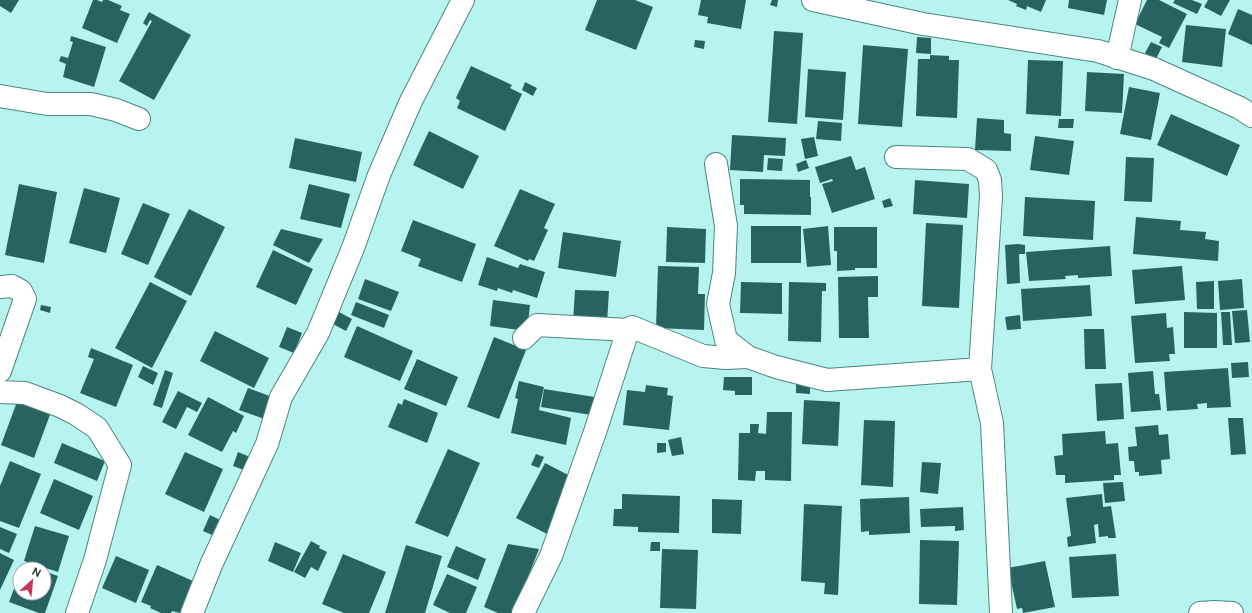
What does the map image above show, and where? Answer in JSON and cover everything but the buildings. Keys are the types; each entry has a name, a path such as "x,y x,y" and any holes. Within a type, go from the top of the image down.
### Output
{"street":[{"path":"197,612 211,565 267,444 281,397 318,333 353,248 379,175 411,101 463,0"},
{"path":"813,0 923,24 1098,52 1154,69 1240,108 1252,116"},
{"path":"1117,58 1130,0"},
{"path":"0,96 47,104 90,104 116,110 139,119"},
{"path":"896,157 968,160 986,170 990,180 991,197 980,369 992,423 1001,613"},
{"path":"716,164 726,226 724,273 718,304 726,340 748,357 827,380 980,369"},
{"path":"0,286 12,286 21,291 25,299 0,371"},
{"path":"524,338 537,325 628,330 632,327 703,356 726,358 748,357"},
{"path":"523,613 551,556 596,432 628,330"},
{"path":"0,392 25,393 60,406 76,414 97,428 120,464 96,560 78,613"},
{"path":"1200,613 1232,613"}]}
